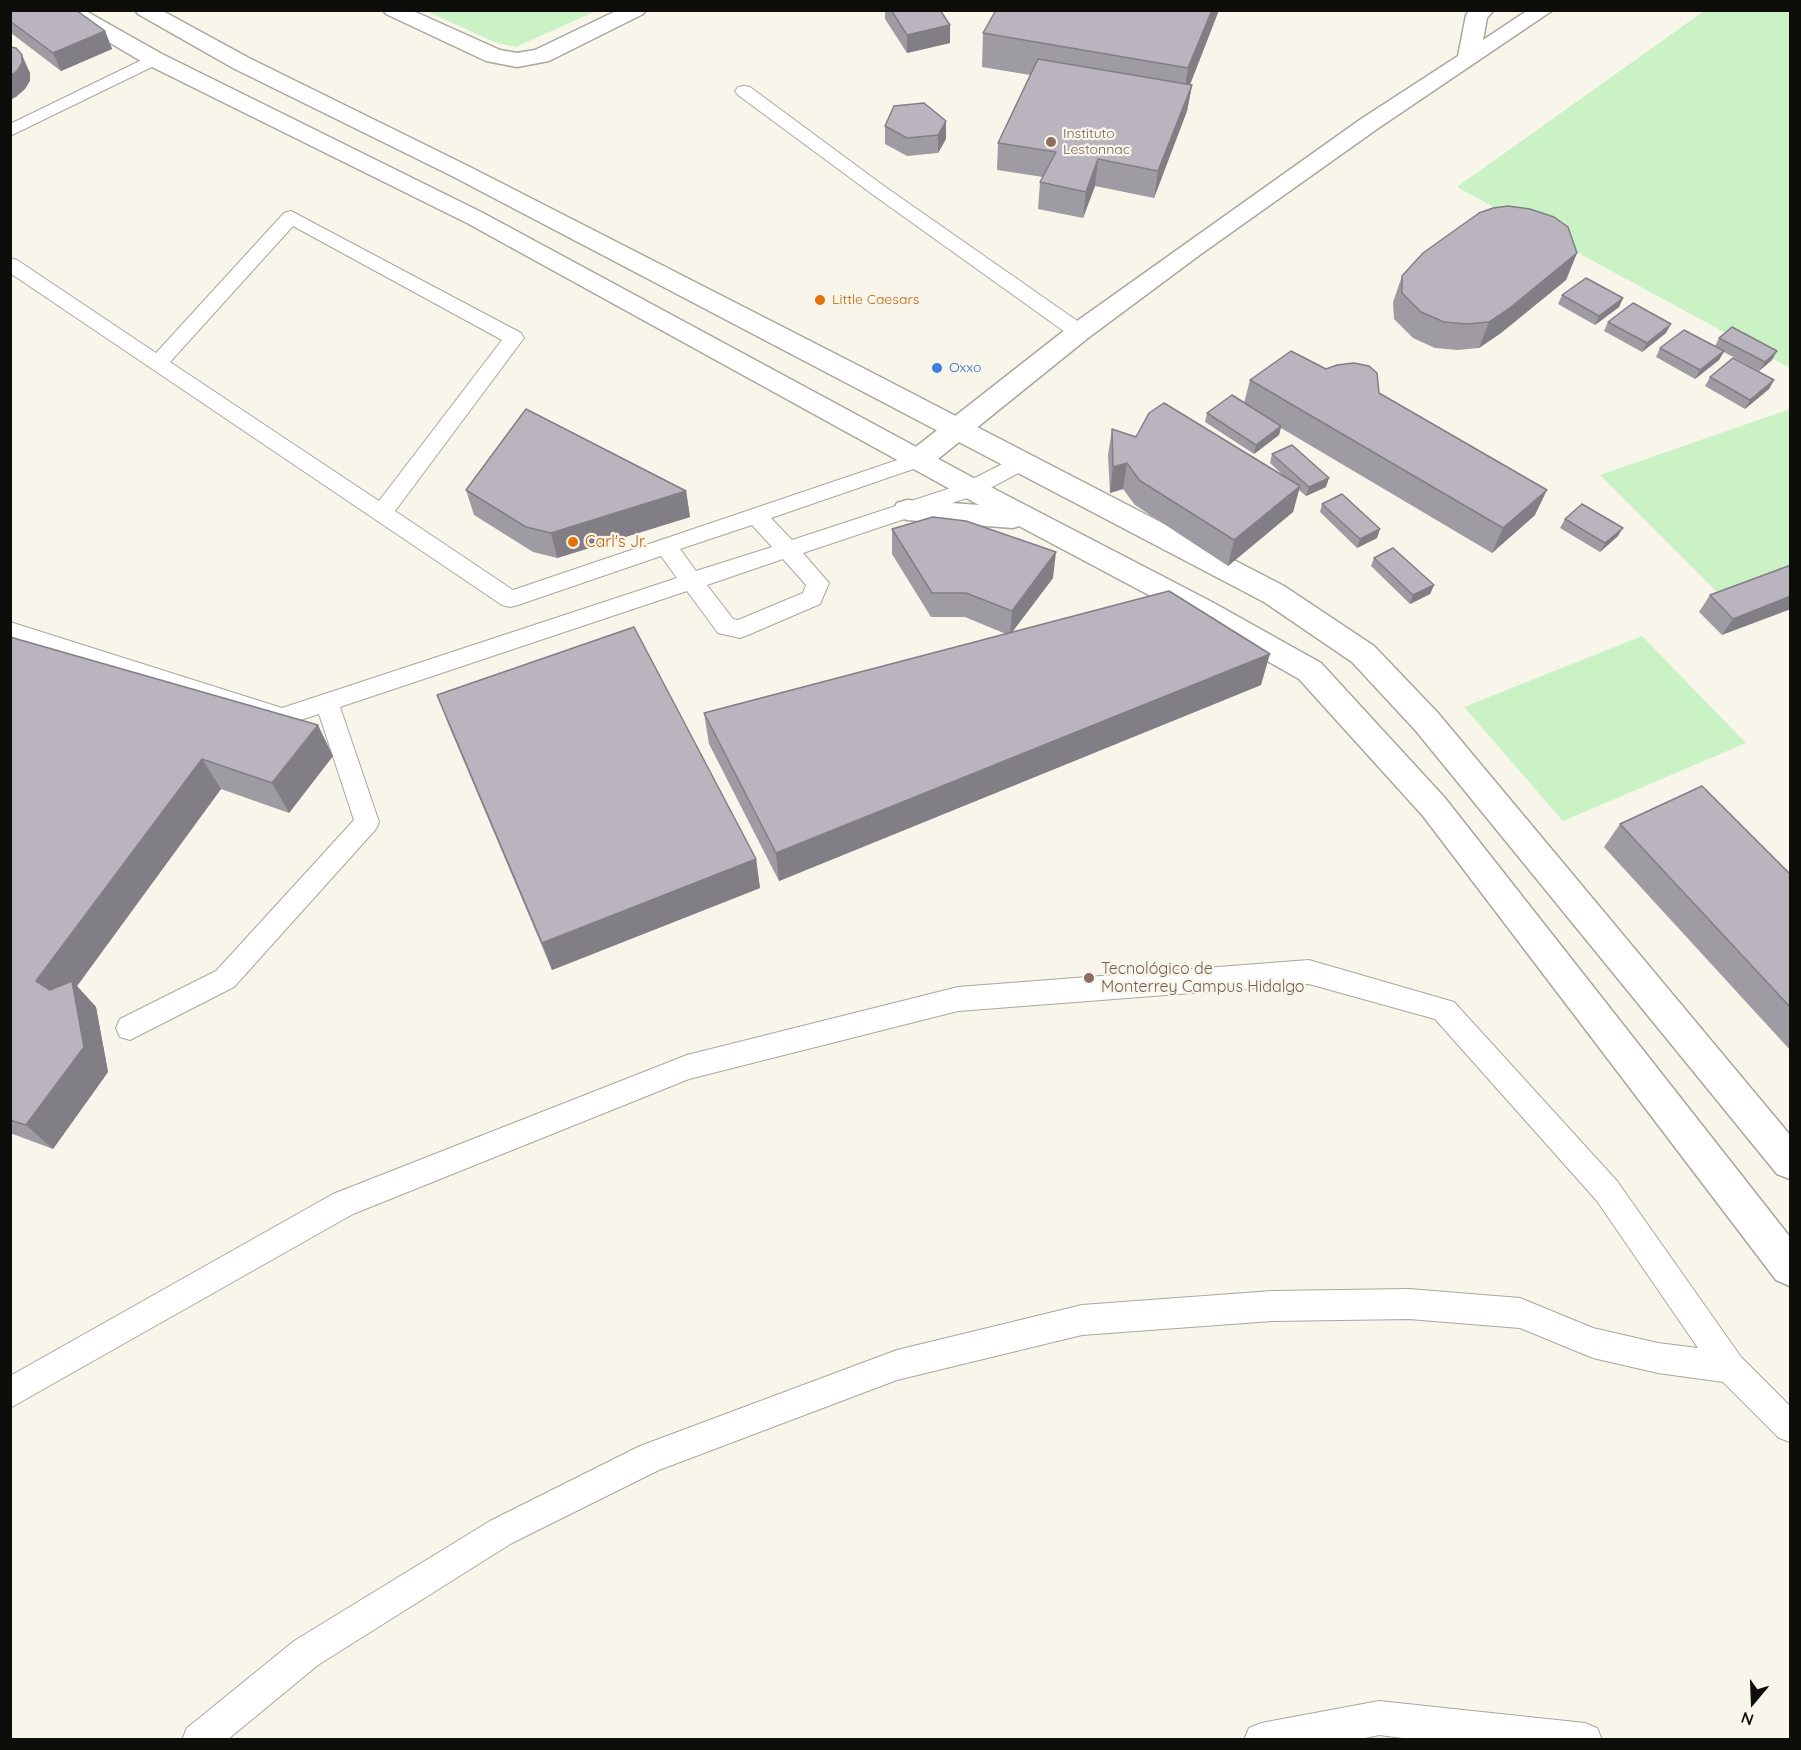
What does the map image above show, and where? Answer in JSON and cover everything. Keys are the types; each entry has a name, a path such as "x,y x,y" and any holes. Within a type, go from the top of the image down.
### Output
{"street":[{"path":"68,10 154,59 475,218 971,489 1202,609 1310,671 1434,807 1791,1267"},
{"path":"145,10 242,63 460,171 835,364 1274,594 1363,654 1427,722 1791,1162"},
{"path":"393,10 494,56 517,60 541,56 636,10"},
{"path":"1468,60 1477,15 1484,10"},
{"path":"918,460 1078,332 1369,124 1544,10"},
{"path":"907,510 1029,519"}],"lane":[{"path":"10,131 154,59"},
{"path":"744,91 878,190 1078,332"},
{"path":"158,363 291,217 514,338 382,513"},
{"path":"10,264 510,598 546,630"},
{"path":"510,598 918,460"},
{"path":"10,630 282,717 971,489 1021,463"},
{"path":"664,546 726,627 740,629 812,598 818,583 756,515"},
{"path":"130,1028 225,979 367,822 327,702"},
{"path":"10,1393 342,1204 687,1067 958,999 1309,972 1444,1010 1607,1191 1730,1368 1791,1427"},
{"path":"199,1740 306,1653 501,1532 651,1457 897,1365 945,1353 1082,1320 1272,1306 1409,1304 1520,1313 1593,1343 1658,1358 1730,1368"},
{"path":"1261,1740 1379,1718 1585,1740"}],"green space":[{"path":"426,11 596,11 516,47 497,43"},
{"path":"1704,11 1790,11 1790,368 1457,187"},
{"path":"1790,409 1790,568 1719,594 1600,475"},
{"path":"1642,636 1746,743 1563,821 1464,707"}],"building":[{"path":"10,10 76,10 105,31 53,53 10,21"},
{"path":"891,10 940,10 950,25 907,35"},
{"path":"996,10 1212,10 1188,68 983,33"},
{"path":"10,47 16,48 22,55 22,63 10,76"},
{"path":"1038,59 1192,85 1158,171 1098,159 1086,192 1040,182 1056,152 998,143"},
{"path":"924,103 946,121 938,135 907,138 885,126 894,106"},
{"path":"1508,206 1530,209 1554,217 1568,227 1577,253 1489,322 1467,324 1444,322 1421,312 1402,293 1402,276 1423,253 1479,213"},
{"path":"1586,278 1623,298 1599,316 1562,295"},
{"path":"1633,303 1671,324 1647,343 1608,322"},
{"path":"1732,327 1777,351 1765,362 1719,338"},
{"path":"1684,330 1724,351 1700,370 1660,348"},
{"path":"1291,351 1326,369 1354,363 1369,366 1377,373 1379,393 1547,490 1503,528 1250,380"},
{"path":"1733,358 1774,380 1750,400 1710,377"},
{"path":"1232,395 1281,426 1256,445 1207,413"},
{"path":"1164,403 1300,486 1234,540 1139,480 1127,463 1113,467 1112,429 1136,437 1149,413"},
{"path":"526,409 686,491 551,533 526,527 466,490"},
{"path":"1292,445 1329,478 1309,487 1272,454"},
{"path":"1342,494 1380,529 1360,539 1322,504"},
{"path":"1582,504 1623,528 1605,543 1565,519"},
{"path":"933,517 966,521 1056,552 1012,611 966,593 932,593 892,529"},
{"path":"1393,548 1434,585 1413,595 1374,558"},
{"path":"1791,565 1791,596 1733,619 1710,595"},
{"path":"1169,591 1270,654 776,853 704,713"},
{"path":"634,627 756,859 542,943 437,695"},
{"path":"10,637 318,725 272,783 202,759 36,981 50,990 72,981 84,1047 26,1125 10,1120"},
{"path":"1702,786 1791,875 1791,1008 1620,824"}],"place":[{"name":"Instituto Lestonnac","path":"1051,142"},
{"name":"Little Caesars","path":"820,300"},
{"name":"Oxxo","path":"937,368"},
{"name":"Carl's Jr.","path":"573,542"},
{"name":"Tecnológico de Monterrey Campus Hidalgo","path":"1089,978"}]}
